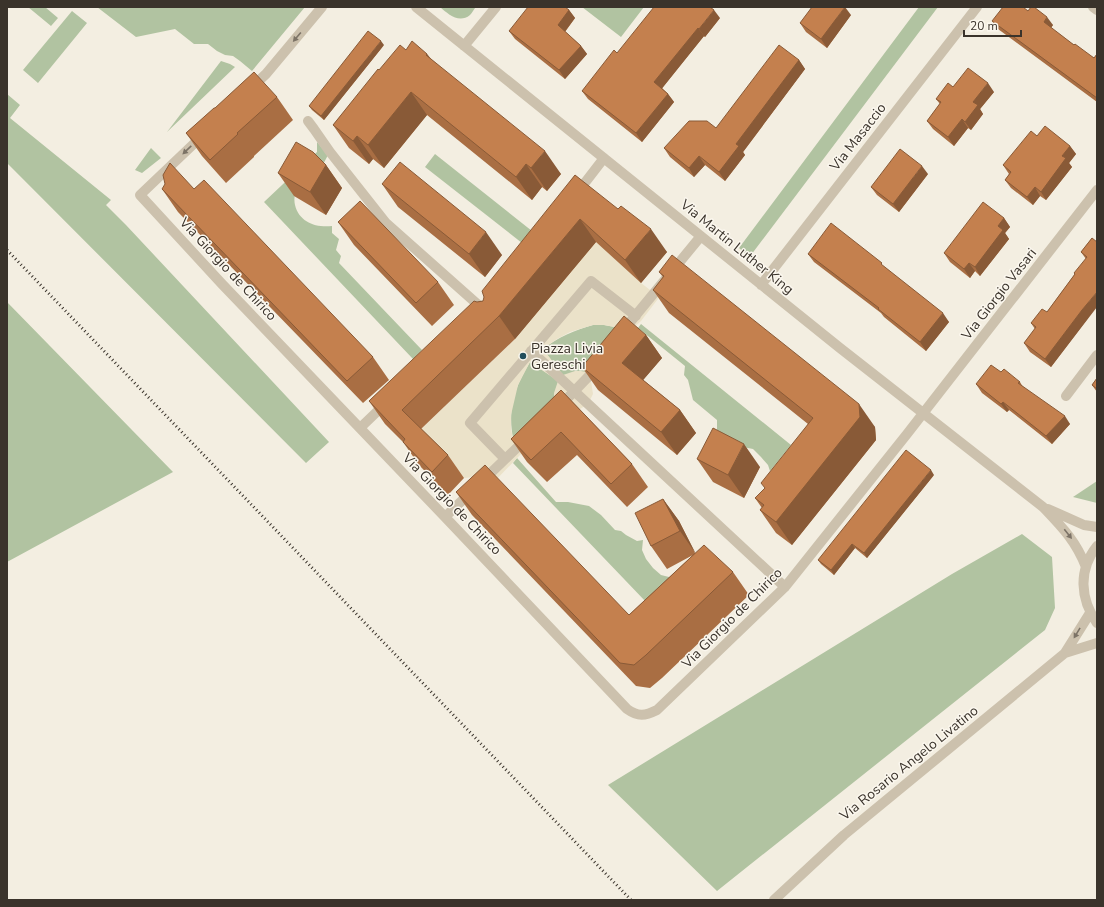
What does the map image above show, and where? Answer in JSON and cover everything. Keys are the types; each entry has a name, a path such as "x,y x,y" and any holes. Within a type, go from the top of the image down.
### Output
{"street":[{"path":"246,93 266,74 322,7"},
{"name":"Via Martin Luther King","path":"416,7 761,285 1042,507"},
{"path":"464,46 496,7"},
{"name":"Via Masaccio","path":"761,285 977,7"},
{"path":"1093,7 1097,10"},
{"path":"308,121 330,152 386,223 484,310"},
{"name":"Via Giorgio de Chirico","path":"207,131 140,195 222,284 627,709 633,713 642,715 649,714 657,710 785,587 923,414"},
{"path":"572,199 604,158"},
{"name":"Via Giorgio Vasari","path":"923,414 1097,190"},
{"path":"615,342 701,236"},
{"path":"505,459 470,423 591,281 636,316"},
{"path":"531,351 785,587"},
{"path":"1066,396 1097,355"},
{"path":"550,416 588,377 601,359"},
{"path":"360,428 393,397"},
{"path":"445,517 534,431"},
{"path":"1042,507 1084,525 1097,527"},
{"path":"1042,507 1074,542 1086,567"},
{"path":"1097,546 1092,552 1086,567 1083,582 1085,598 1090,613 1097,623"},
{"name":"Via Rosario Angelo Livatino","path":"774,900 844,835 1065,653 1090,613"},
{"name":"Via Rosario Angelo Livatino","path":"1065,653 1097,643"}],"green space":[{"path":"28,7 45,7 58,18 51,26"},
{"path":"97,7 305,7 252,71 233,56 225,55 208,44 194,44 175,29 136,37"},
{"path":"440,7 476,7 470,15 462,19 454,17"},
{"path":"582,7 644,7 621,37"},
{"path":"919,7 938,7 751,255 746,254 739,248"},
{"path":"72,11 87,23 38,83 23,70"},
{"path":"221,61 235,67 167,132"},
{"path":"7,94 20,105 10,118 111,200 106,205 329,442 306,463 7,163"},
{"path":"317,142 328,155 321,167 299,187 296,192 294,202 297,211 304,220 309,223 320,226 332,226 332,233 339,239 336,250 341,256 339,263 422,350 413,359 264,202 317,152"},
{"path":"151,148 161,158 142,173 135,170"},
{"path":"435,154 532,231 522,243 425,167"},
{"path":"7,302 173,472 7,562"},
{"path":"641,324 791,445 770,471 768,465 753,449 743,447 717,430 717,420 693,400 688,380 684,375 685,366 638,328"},
{"path":"593,325 604,325 620,328 586,372 563,376 543,349 567,334"},
{"path":"530,362 559,381 557,405 514,443 511,421 513,401 519,382"},
{"path":"517,458 556,502 568,502 589,506 601,515 615,530 621,531 637,541 643,540 642,550 646,559 653,568 661,575 673,578 647,603 513,463"},
{"path":"1097,481 1097,503 1073,497"},
{"path":"1022,534 1052,557 1055,608 1045,630 717,891 608,785 952,574"}],"shaded area":[{"name":"Piazza Livia Gereschi","path":"597,240 641,283 654,293 661,295 591,381 593,394 588,404 580,409 568,405 493,483 486,476 464,478 415,435 515,339","holes":["593,325 604,325 620,328 586,372 575,371 563,375 543,349 570,332","530,362 558,381 554,393 554,400 514,443 511,429 511,415 518,385"]}],"building":[{"path":"528,7 565,7 569,10 558,25 581,46 559,70 509,31"},
{"path":"654,7 710,7 714,10 654,82 668,94 636,133 582,91 614,50 617,53"},
{"path":"812,7 845,7 821,39 800,23"},
{"path":"1003,7 1023,7 1028,11 1031,7 1034,7 1047,17 1044,22 1074,45 1075,44 1094,58 1097,54 1097,98 992,21"},
{"path":"368,31 381,41 321,116 309,106"},
{"path":"412,41 427,54 426,55 545,151 531,168 526,164 516,177 411,92 368,145 357,136 353,141 333,125 378,69 379,70 400,45 406,50"},
{"path":"779,45 799,60 736,144 739,146 719,172 699,156 689,168 664,148 689,121 707,121 716,128"},
{"path":"968,68 988,83 973,102 978,105 965,122 962,119 948,137 927,121 941,102 936,99 948,83 953,87"},
{"path":"254,72 277,97 210,160 186,133"},
{"path":"1045,126 1070,146 1062,156 1066,158 1041,192 1035,187 1027,197 1005,180 1011,172 1003,165 1031,131 1037,136"},
{"path":"296,142 313,152 326,165 310,192 278,173"},
{"path":"900,149 922,166 893,204 871,187"},
{"path":"400,162 486,232 469,254 382,184"},
{"path":"170,163 194,189 204,180 373,357 347,381 162,189 165,184 163,175"},
{"path":"575,175 618,209 621,206 651,229 625,260 580,219 499,316 402,410 448,455 432,472 403,442 405,439 369,401 474,301 483,301 484,297 482,291"},
{"path":"360,201 438,282 416,303 338,222"},
{"path":"983,202 1004,218 998,226 1003,230 975,267 969,263 964,269 944,253"},
{"path":"831,223 943,313 920,342 878,309 879,308 808,254"},
{"path":"1092,238 1097,242 1097,292 1045,359 1024,343 1036,327 1031,323 1042,309 1047,312 1075,274 1074,273 1087,257 1081,252"},
{"path":"672,255 859,404 860,417 776,522 760,510 764,505 755,498 765,488 761,483 813,418 653,290 664,276 659,272"},
{"path":"624,316 646,335 622,363 680,410 661,432 582,367"},
{"path":"991,365 1001,372 1004,369 1020,382 1018,383 1065,416 1046,436 1003,402 1001,404 976,384"},
{"path":"1097,378 1097,389 1092,385"},
{"path":"561,390 632,464 611,484 561,432 531,460 511,439"},
{"path":"713,428 744,444 728,475 697,459"},
{"path":"906,450 931,470 864,553 852,544 831,570 818,560"},
{"path":"485,465 629,615 704,545 733,572 634,665 620,663 456,492"},
{"path":"663,499 680,531 651,546 635,513"}],"railway":[{"path":"7,250 631,900"}],"place":[{"name":"Piazza Livia Gereschi","path":"523,356"}]}
